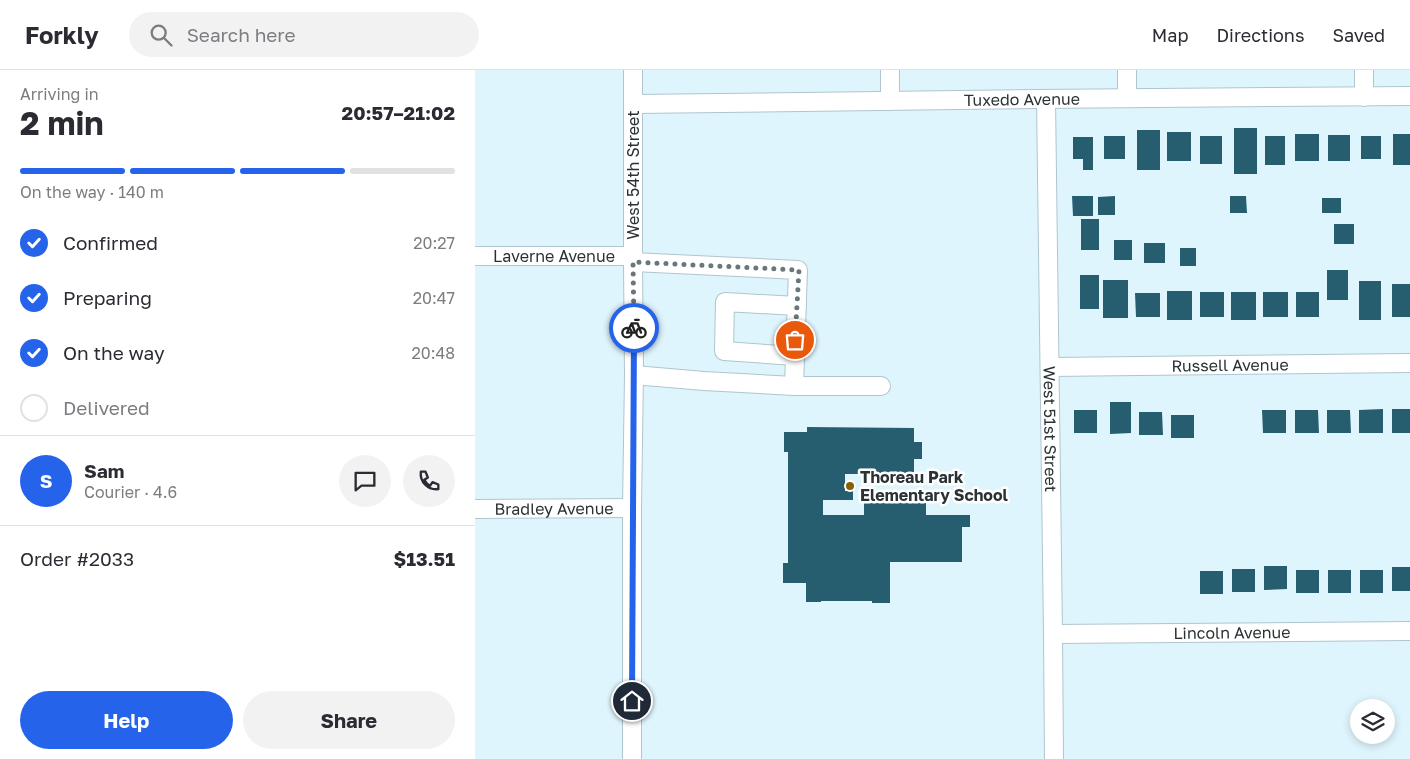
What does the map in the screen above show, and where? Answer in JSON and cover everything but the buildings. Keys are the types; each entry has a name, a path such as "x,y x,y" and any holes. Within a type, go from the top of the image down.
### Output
{"street":[{"name":"West 54th Street","path":"632,759 633,70"},
{"path":"890,70 890,101"},
{"path":"1127,70 1127,98"},
{"path":"1364,70 1364,97"},
{"name":"Tuxedo Avenue","path":"634,104 1410,96"},
{"name":"West 51st Street","path":"1046,99 1054,759"},
{"name":"Laverne Avenue","path":"475,256 633,259 799,270 797,306"},
{"path":"794,386 797,306 725,302 724,350 795,356"},
{"name":"Russell Avenue","path":"1050,367 1410,363"},
{"path":"634,375 794,386 881,386"},
{"name":"Bradley Avenue","path":"475,509 632,508"},
{"name":"Lincoln Avenue","path":"1053,634 1410,631"}],"way so far":[{"path":"634,328 633,262 799,270 795,340"}],"place":[{"name":"Thoreau Park Elementary School","path":"850,486"}],"route":[{"path":"632,701 634,328"}]}
